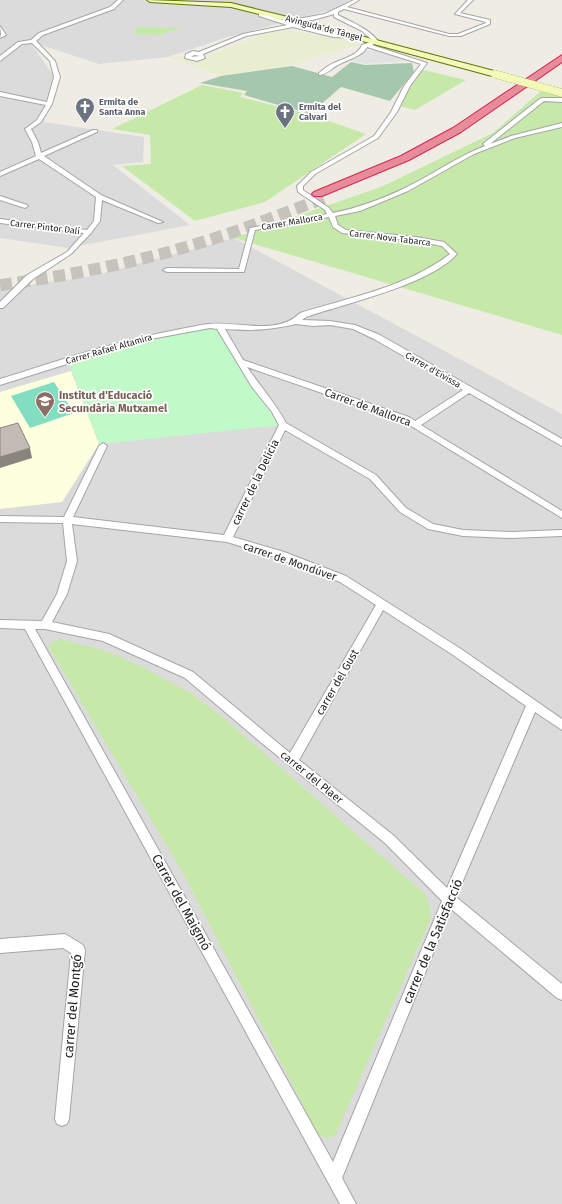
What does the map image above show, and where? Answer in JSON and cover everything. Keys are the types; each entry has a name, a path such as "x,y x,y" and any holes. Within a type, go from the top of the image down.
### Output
{"highway":[{"path":"562,58 457,130 405,158 322,196 390,173 451,143 486,122 562,67"}],"main road":[{"name":"Avinguda de Tàngel","path":"150,0 180,3 222,4 261,12 293,23 349,33 360,38 562,93"}],"street":[{"path":"112,0 116,4"},
{"path":"0,60 20,43 33,41 41,34 112,8 121,0"},
{"path":"200,54 245,34 328,16 357,0"},
{"path":"344,8 450,35 459,35 488,24 488,21 457,14 471,0"},
{"path":"321,74 337,62 353,56 363,50 365,46 376,42 367,33 336,16 336,12"},
{"path":"328,16 354,26 349,33"},
{"path":"293,23 331,35 360,38 365,46 424,63 407,86 394,112 376,137 313,173 300,186 300,191 327,209 331,215"},
{"path":"0,27 4,34 0,36"},
{"path":"349,33 367,33"},
{"path":"33,41 52,61 57,77 49,104 39,121 28,129 35,142 39,156 99,196 160,222"},
{"path":"0,94 49,104"},
{"path":"475,152 543,100 562,100"},
{"name":"Carrer Nova Tabarca","path":"220,328 262,328 296,322 303,315 381,291 446,262 454,254 444,244 416,238 344,232 335,226 331,215 358,210 406,190 475,152 513,137 562,125"},
{"path":"0,174 95,130"},
{"path":"0,306 30,277 69,253 89,232 97,221 99,196"},
{"path":"0,198 25,206"},
{"name":"Carrer Mallorca","path":"166,270 242,271 252,229 331,215"},
{"name":"Carrer Pintor Dalí","path":"0,221 89,232"},
{"name":"Carrer d'Eivissa","path":"296,322 313,324 330,323 355,327 377,337 562,443"},
{"name":"Carrer Rafael Altamira","path":"0,382 139,339 210,326 220,328"},
{"path":"220,328 256,388 275,411 283,425 373,477 403,510 431,527 463,533 512,535 562,533"},
{"name":"Carrer de Mallorca","path":"240,362 406,419 562,515"},
{"path":"416,424 468,390"},
{"name":"carrer de la Delícia","path":"227,539 283,425"},
{"path":"45,625 62,594 72,561 67,520 103,446"},
{"name":"carrer de Mondúver","path":"0,519 67,520 227,539 281,555 343,579 457,652 562,725"},
{"name":"carrer del Gust","path":"292,761 382,603"},
{"path":"0,624 28,625"},
{"name":"carrer del Plaer","path":"28,625 45,625 105,638 189,675 389,839 449,899 562,993"},
{"name":"Carrer del Maigmó","path":"28,625 348,1204"},
{"name":"carrer de la Satisfacció","path":"334,1178 449,899 532,705"},
{"name":"carrer del Montgó","path":"0,946 65,941 78,950 62,1119"}],"shaded area":[{"path":"0,0 349,0 335,9 228,37 168,57 99,64 29,41 54,76 44,122 144,137 143,162 113,165 190,225 68,248 0,238"},
{"path":"289,30 333,38 355,40 360,44 289,65 221,76 168,57 213,54 257,36"},
{"path":"377,50 416,60 366,64 353,61 367,51"},
{"path":"351,62 365,65 412,63 414,72 390,101 341,87 310,114 244,95 247,91 200,83 221,76 292,66 332,77"},
{"path":"234,238 562,414 562,1204 0,1204 0,289 93,276"},
{"name":"Institut d'Educació Secundària Mutxamel","path":"71,371 99,444 62,502 0,509 0,392"}],"green space":[{"path":"137,27 182,28 156,36 150,34 133,34"},
{"path":"419,69 466,80 415,110 397,105"},
{"path":"202,85 243,93 240,97 311,115 366,134 265,202 195,221 122,166 151,164 150,135 112,129"},
{"path":"541,91 562,97 562,335 234,238 381,187 493,133"},
{"path":"210,326 220,328 283,425 99,444 68,361 139,339"},
{"path":"54,382 74,413 30,428 11,396"},
{"path":"61,639 109,652 142,667 189,692 226,720 426,895 430,908 430,920 335,1136 327,1138 319,1136 183,873 48,646"}],"building":[{"path":"18,423 30,448 0,457 0,428"}],"tunnel":[{"path":"0,285 97,269 169,252 210,240 325,198"}],"place":[{"name":"Ermita de Santa Anna","path":"85,124"},
{"name":"Ermita del Calvari","path":"285,129"},
{"name":"Institut d'Educació Secundària Mutxamel","path":"45,418"}]}
